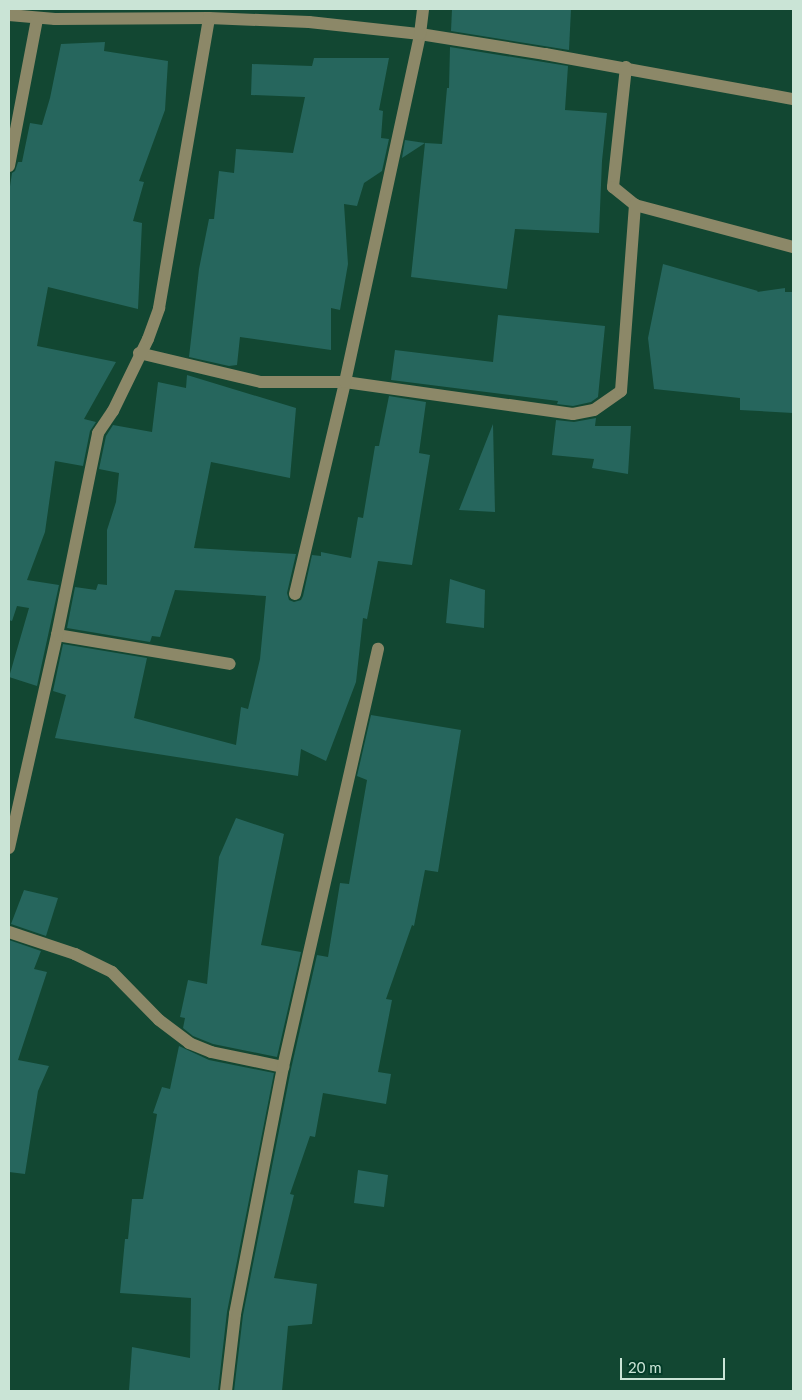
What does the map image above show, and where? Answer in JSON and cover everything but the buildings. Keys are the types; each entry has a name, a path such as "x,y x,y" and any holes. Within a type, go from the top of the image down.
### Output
{"street":[{"path":"295,594 345,382 420,34 423,9"},
{"path":"9,15 37,19 56,14 309,22 420,34 626,67 793,99"},
{"path":"9,848 57,635 98,433 113,411 148,339 159,308 209,18"},
{"path":"9,166 37,19"},
{"path":"626,67 613,187 635,205 793,247"},
{"path":"140,353 262,382 345,382 573,414 594,410 621,391 635,205"},
{"path":"57,635 230,664"},
{"path":"226,1391 235,1314 283,1066 378,649"},
{"path":"9,932 75,954 112,972 159,1020 189,1043 210,1052 283,1066"}]}
